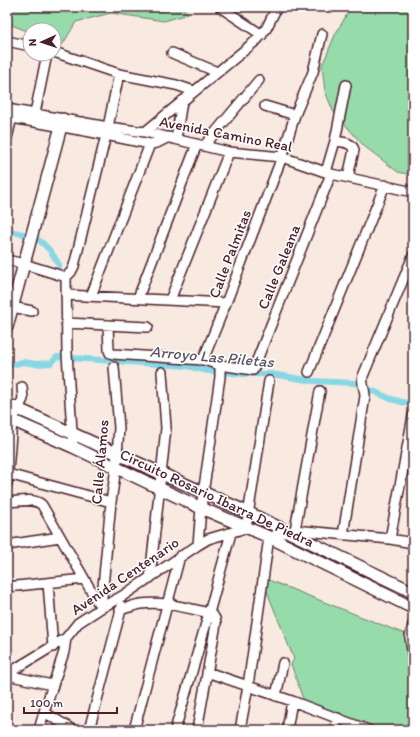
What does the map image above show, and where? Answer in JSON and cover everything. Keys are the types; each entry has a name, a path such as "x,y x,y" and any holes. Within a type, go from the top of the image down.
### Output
{"main road":[{"path":"7,327 10,306 24,264 62,123"},
{"path":"7,404 203,493 291,531 413,592"},
{"name":"Circuito Rosario Ibarra De Piedra","path":"10,419 73,447 159,489 269,537 413,608"}],"street":[{"path":"220,7 262,35"},
{"path":"145,132 262,35 278,7"},
{"name":"Calle Palmitas","path":"203,360 282,157 295,114 313,72 322,34"},
{"path":"7,41 22,44"},
{"path":"172,53 217,72"},
{"path":"62,55 119,74 176,85 194,91"},
{"path":"42,123 35,113 45,62"},
{"path":"66,276 71,272 74,266 119,74"},
{"path":"138,298 201,145 259,80"},
{"name":"Calle Galeana","path":"220,370 253,370 328,173 346,85"},
{"path":"7,138 11,112 42,123 62,123 91,132 106,131 150,144 157,143 172,138 182,101"},
{"path":"265,106 295,114"},
{"name":"Avenida Camino Real","path":"11,112 35,113 62,123 83,122 106,131 145,132 229,152 282,157 328,173 413,192"},
{"path":"83,122 91,132"},
{"path":"335,141 351,144 353,147 354,150 348,177"},
{"path":"91,296 150,144"},
{"path":"170,300 229,152"},
{"path":"309,372 385,185"},
{"path":"344,535 365,396 362,380 413,256"},
{"path":"7,260 66,276"},
{"path":"66,276 67,358 73,447"},
{"path":"66,295 226,303"},
{"path":"10,306 32,311"},
{"path":"66,322 148,328"},
{"path":"108,325 110,353 203,360 220,370 201,508 198,545"},
{"name":"Calle Álamos","path":"100,608 116,468 119,428 114,367"},
{"path":"150,578 166,428 162,372"},
{"path":"246,528 270,381"},
{"path":"7,484 10,419 18,408 22,398 22,387"},
{"path":"291,531 320,391"},
{"path":"390,539 413,416"},
{"path":"8,474 111,502"},
{"path":"7,502 34,500 42,505 100,608"},
{"name":"Avenida Centenario","path":"7,675 53,647 66,638 78,623 150,578 180,556 208,540 246,528"},
{"path":"240,730 248,686 269,537 291,531 390,539 413,543"},
{"path":"175,730 231,532"},
{"path":"7,545 60,537"},
{"path":"134,730 180,556"},
{"path":"7,587 84,579"},
{"path":"48,583 53,647"},
{"path":"89,730 124,595"},
{"path":"120,610 140,604 168,604 209,613 216,619 197,730"},
{"path":"413,624 410,637 413,658"},
{"path":"39,730 52,685 64,652 66,638"},
{"path":"276,696 283,663"},
{"path":"207,672 368,730"},
{"path":"7,675 52,685"},
{"path":"287,730 292,702"},
{"path":"44,712 70,729"},
{"path":"336,730 338,718"}],"green space":[{"path":"12,7 182,7 188,14 164,21 111,13 76,22 63,44 62,22 22,22 22,29 9,24"},
{"path":"351,7 413,7 413,175 398,172 364,146 333,111 325,91 322,66 335,35"},
{"path":"266,579 405,634 413,690 413,730 382,730 304,702 291,664 294,659 264,584"}],"waterway":[{"path":"7,229 28,235"},
{"path":"37,239 50,250 59,265"},
{"name":"Arroyo Las Piletas","path":"7,366 23,362 36,364 51,363 57,357 187,366 208,371 242,374 271,374 313,381 355,383 391,399 406,403 413,403"}]}
